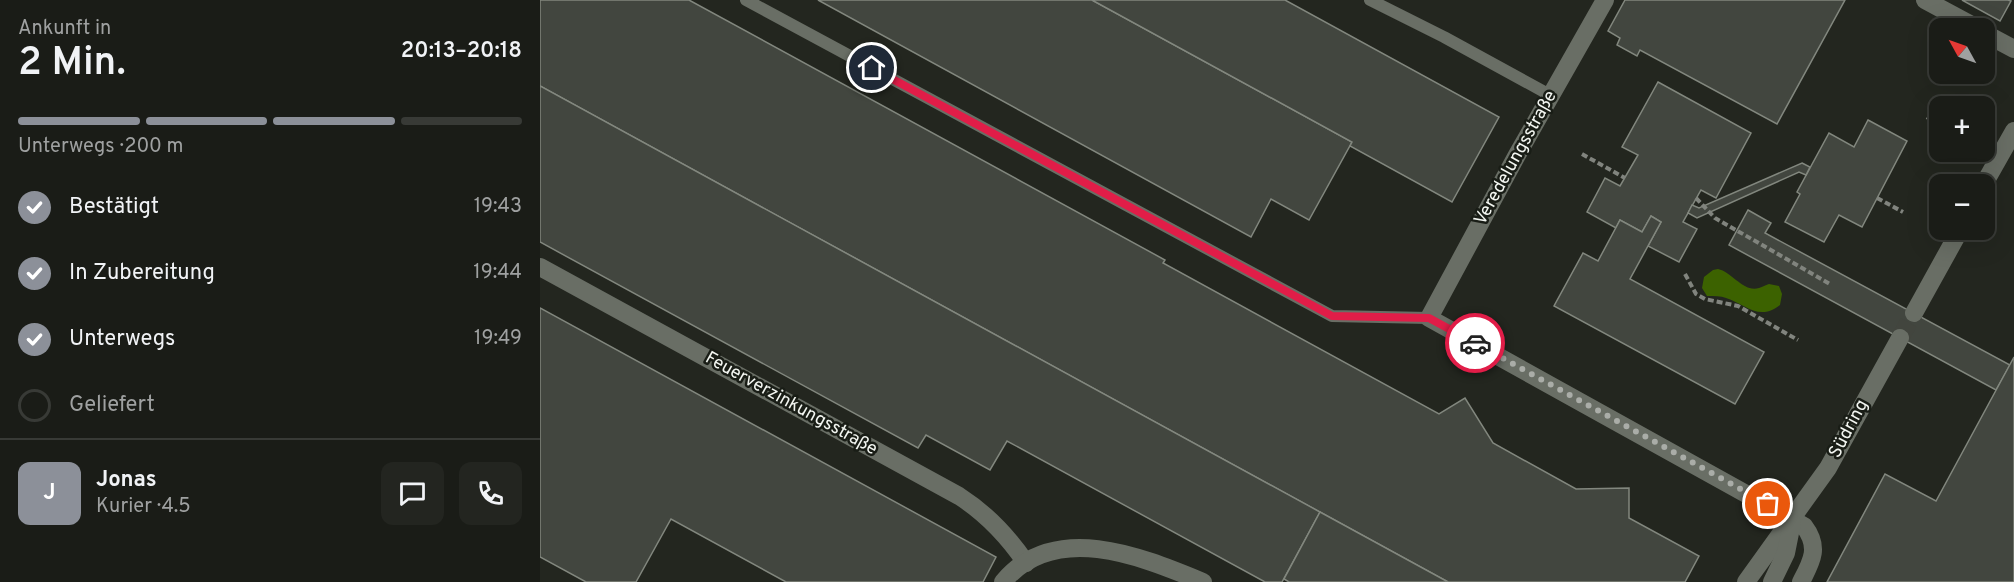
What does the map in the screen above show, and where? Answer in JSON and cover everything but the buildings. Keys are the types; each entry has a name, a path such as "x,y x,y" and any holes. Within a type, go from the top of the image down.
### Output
{"street":[{"name":"Veredelungsstraße","path":"1429,318 1550,95 1605,0"},
{"path":"1925,0 1958,18"},
{"path":"1995,38 2014,48"},
{"path":"1990,174 2014,131"},
{"path":"1914,313 1954,240"},
{"name":"Feuerverzinkungsstraße","path":"540,267 959,496 980,509 996,524 1026,562"},
{"path":"1429,318 1793,518 1812,536 1814,551 1801,582"},
{"name":"Südring","path":"1746,582 1828,468 1900,338"},
{"name":"Südring","path":"1772,582 1786,553 1793,518"},
{"path":"1003,582 1026,562 1047,553 1074,547 1098,549 1146,561 1203,582"}],"lane":[{"path":"746,0 1332,316 1429,318"},
{"path":"1370,0 1465,48 1550,95"}],"path":[{"path":"1582,154 1625,178"},
{"path":"1696,198 1715,218 1830,284"},
{"path":"1877,198 1903,212"},
{"path":"1685,274 1696,294 1705,299 1738,306 1798,340"}],"shaded area":[{"path":"1718,269 1748,288 1754,289 1769,284 1779,286 1782,294 1780,305 1772,310 1759,312 1724,297 1707,296 1702,288 1704,277"}],"tunnel":[{"path":"1900,338 1914,313"}],"way so far":[{"path":"1475,343 1768,504"}],"route":[{"path":"872,68 1332,316 1429,318 1475,343"}]}
